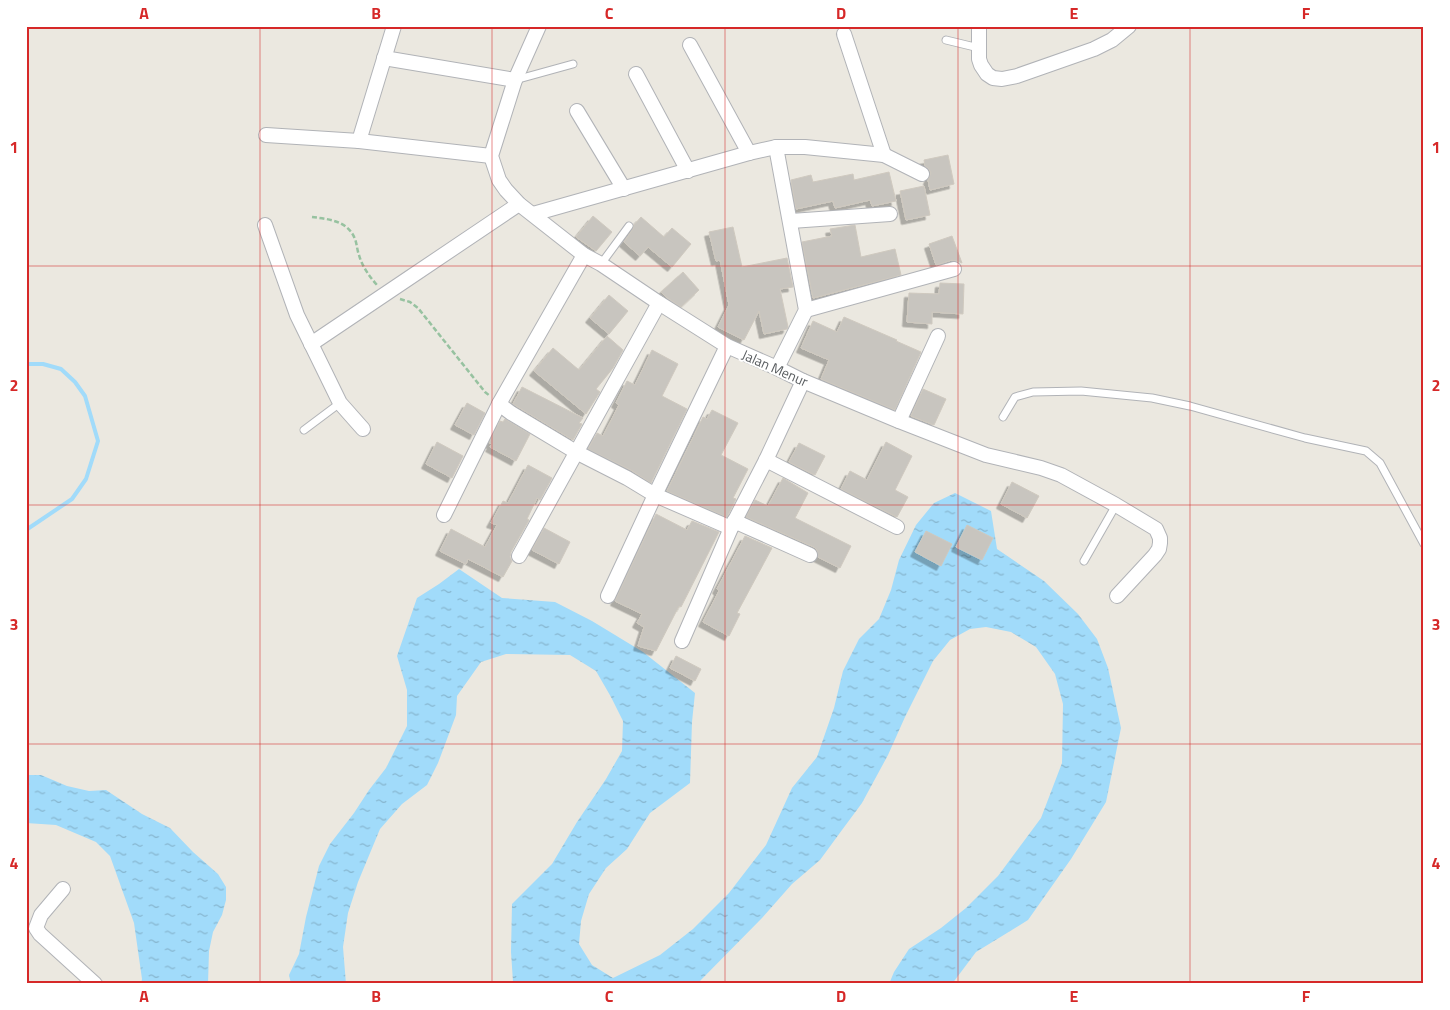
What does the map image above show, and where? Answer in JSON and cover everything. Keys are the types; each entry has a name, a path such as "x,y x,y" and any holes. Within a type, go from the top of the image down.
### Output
{"street":[{"path":"359,141 394,26"},
{"path":"266,135 359,141 491,156 515,80 540,26"},
{"path":"978,26 981,65 987,74 997,79 1010,78 1094,49 1112,40 1129,26"},
{"path":"844,34 884,155"},
{"path":"690,45 748,153"},
{"path":"384,58 515,80"},
{"path":"636,74 688,171"},
{"path":"577,111 624,189"},
{"path":"776,147 806,310 777,368"},
{"path":"533,214 748,153 776,147 819,148 884,155 922,174"},
{"name":"Jalan Menur","path":"491,156 499,180 519,204 584,254 727,346 899,421 986,455 1061,475 1156,529 1160,538 1159,549 1117,596"},
{"path":"311,344 519,204"},
{"path":"790,221 890,214"},
{"path":"264,225 297,315 340,404 363,429"},
{"path":"444,515 499,404 584,254"},
{"path":"806,310 954,269"},
{"path":"519,556 659,303"},
{"path":"899,421 938,336"},
{"path":"608,596 654,495 727,346"},
{"path":"682,641 733,524 766,460 803,380"},
{"path":"499,404 576,452 627,478 654,495 810,555"},
{"path":"766,460 897,527"},
{"path":"63,889 41,915 36,928 40,934 95,984"}],"lane":[{"path":"946,40 979,48"},
{"path":"515,80 573,64"},
{"path":"601,264 629,226"},
{"path":"1003,417 1015,397 1026,393 1081,391 1152,398 1190,406 1259,426 1366,451 1380,463 1424,544"},
{"path":"304,430 340,404"},
{"path":"1084,561 1116,505"}],"path":[{"path":"312,217 327,218 347,227 355,240 363,265 383,294 410,302 418,308 485,392 499,404"}],"water":[{"path":"955,493 991,511 997,549 1044,581 1078,614 1097,639 1108,668 1121,728 1106,802 1071,859 1028,920 976,952 952,984 889,984 894,972 909,949 941,928 966,908 998,876 1041,818 1062,763 1063,704 1055,674 1036,647 1011,632 986,627 970,629 950,640 933,661 888,755 862,803 820,860 792,884 762,918 697,984 514,984 511,952 512,904 552,864 606,779 622,751 623,721 596,671 570,655 506,654 481,662 457,696 456,715 438,763 427,785 402,804 380,829 358,882 348,913 343,947 346,984 291,984 289,975 299,954 319,866 330,844 386,768 407,726 407,690 397,656 417,598 459,569 502,598 555,602 592,621 643,652 695,693 690,783 650,813 627,849 606,868 589,894 581,921 579,944 592,965 613,978 660,955 693,929 729,893 766,845 792,788 817,757 834,708 843,671 859,639 879,619 891,590 899,560 916,525 934,503"},
{"path":"26,775 41,775 67,786 89,791 106,790 142,814 170,828 218,874 226,887 226,900 222,915 213,932 209,951 208,984 141,984 142,979 134,923 110,856 96,842 56,825 26,823"}],"building":[{"path":"948,155 954,184 930,190 928,180 931,173 925,166 924,160"},
{"path":"889,172 896,201 872,206 870,200 835,208 833,201 796,209 791,180 811,175 813,182 853,174 854,180"},
{"path":"924,186 930,215 906,220 900,191"},
{"path":"593,216 612,232 596,251 576,237"},
{"path":"641,217 664,237 672,228 691,244 672,267 648,247 640,256 624,242"},
{"path":"855,225 861,257 895,249 901,275 813,298 802,242 832,236 830,229"},
{"path":"733,227 742,267 787,258 793,287 780,289 787,329 764,334 759,311 744,340 718,327 729,305 720,260 716,261 709,232"},
{"path":"952,236 962,263 952,260 936,265 929,244"},
{"path":"683,272 699,290 681,307 661,292"},
{"path":"940,283 964,284 963,314 932,312 932,324 907,322 909,293 939,294"},
{"path":"609,295 628,311 609,334 590,318"},
{"path":"844,317 921,352 895,410 821,379 829,360 801,348 813,321 837,332"},
{"path":"607,336 623,350 613,368 596,389 600,392 586,414 534,371 553,348 579,370"},
{"path":"652,350 678,364 662,396 687,409 651,483 631,470 588,449 597,433 603,436 619,405 616,403 627,381 635,385"},
{"path":"522,387 583,418 579,423 582,424 573,440 513,404"},
{"path":"923,389 946,399 934,425 911,416"},
{"path":"467,403 485,413 474,435 455,425"},
{"path":"712,410 738,423 721,455 748,469 733,498 736,499 727,517 667,491 703,417 707,419"},
{"path":"505,419 530,434 516,461 490,447 492,444 489,443 500,421 503,422"},
{"path":"437,442 463,456 452,478 426,464"},
{"path":"886,442 912,456 895,490 908,497 897,517 841,489 850,471 867,480"},
{"path":"799,443 825,456 815,475 789,462"},
{"path":"528,465 552,478 540,500 537,498 527,519 529,520 511,552 510,557 512,561 503,577 468,559 466,564 440,551 451,529 485,547 497,525 491,523 503,501 508,503"},
{"path":"783,478 808,493 795,518 851,546 840,568 818,557 817,550 814,547 746,517 755,500 768,506"},
{"path":"1012,482 1039,496 1027,518 1001,504"},
{"path":"656,514 687,530 692,521 719,532 681,607 679,606 656,651 638,646 644,627 637,623 642,614 615,601"},
{"path":"967,525 993,538 982,560 956,547"},
{"path":"544,528 570,542 559,564 532,550"},
{"path":"926,531 952,544 941,566 915,552"},
{"path":"745,536 772,548 737,613 740,614 729,636 703,622 719,591 717,589"},
{"path":"676,656 701,669 695,681 670,668"}],"waterway":[{"path":"26,364 43,364 61,369 75,382 85,396 98,441 86,479 72,499 26,530"}]}
